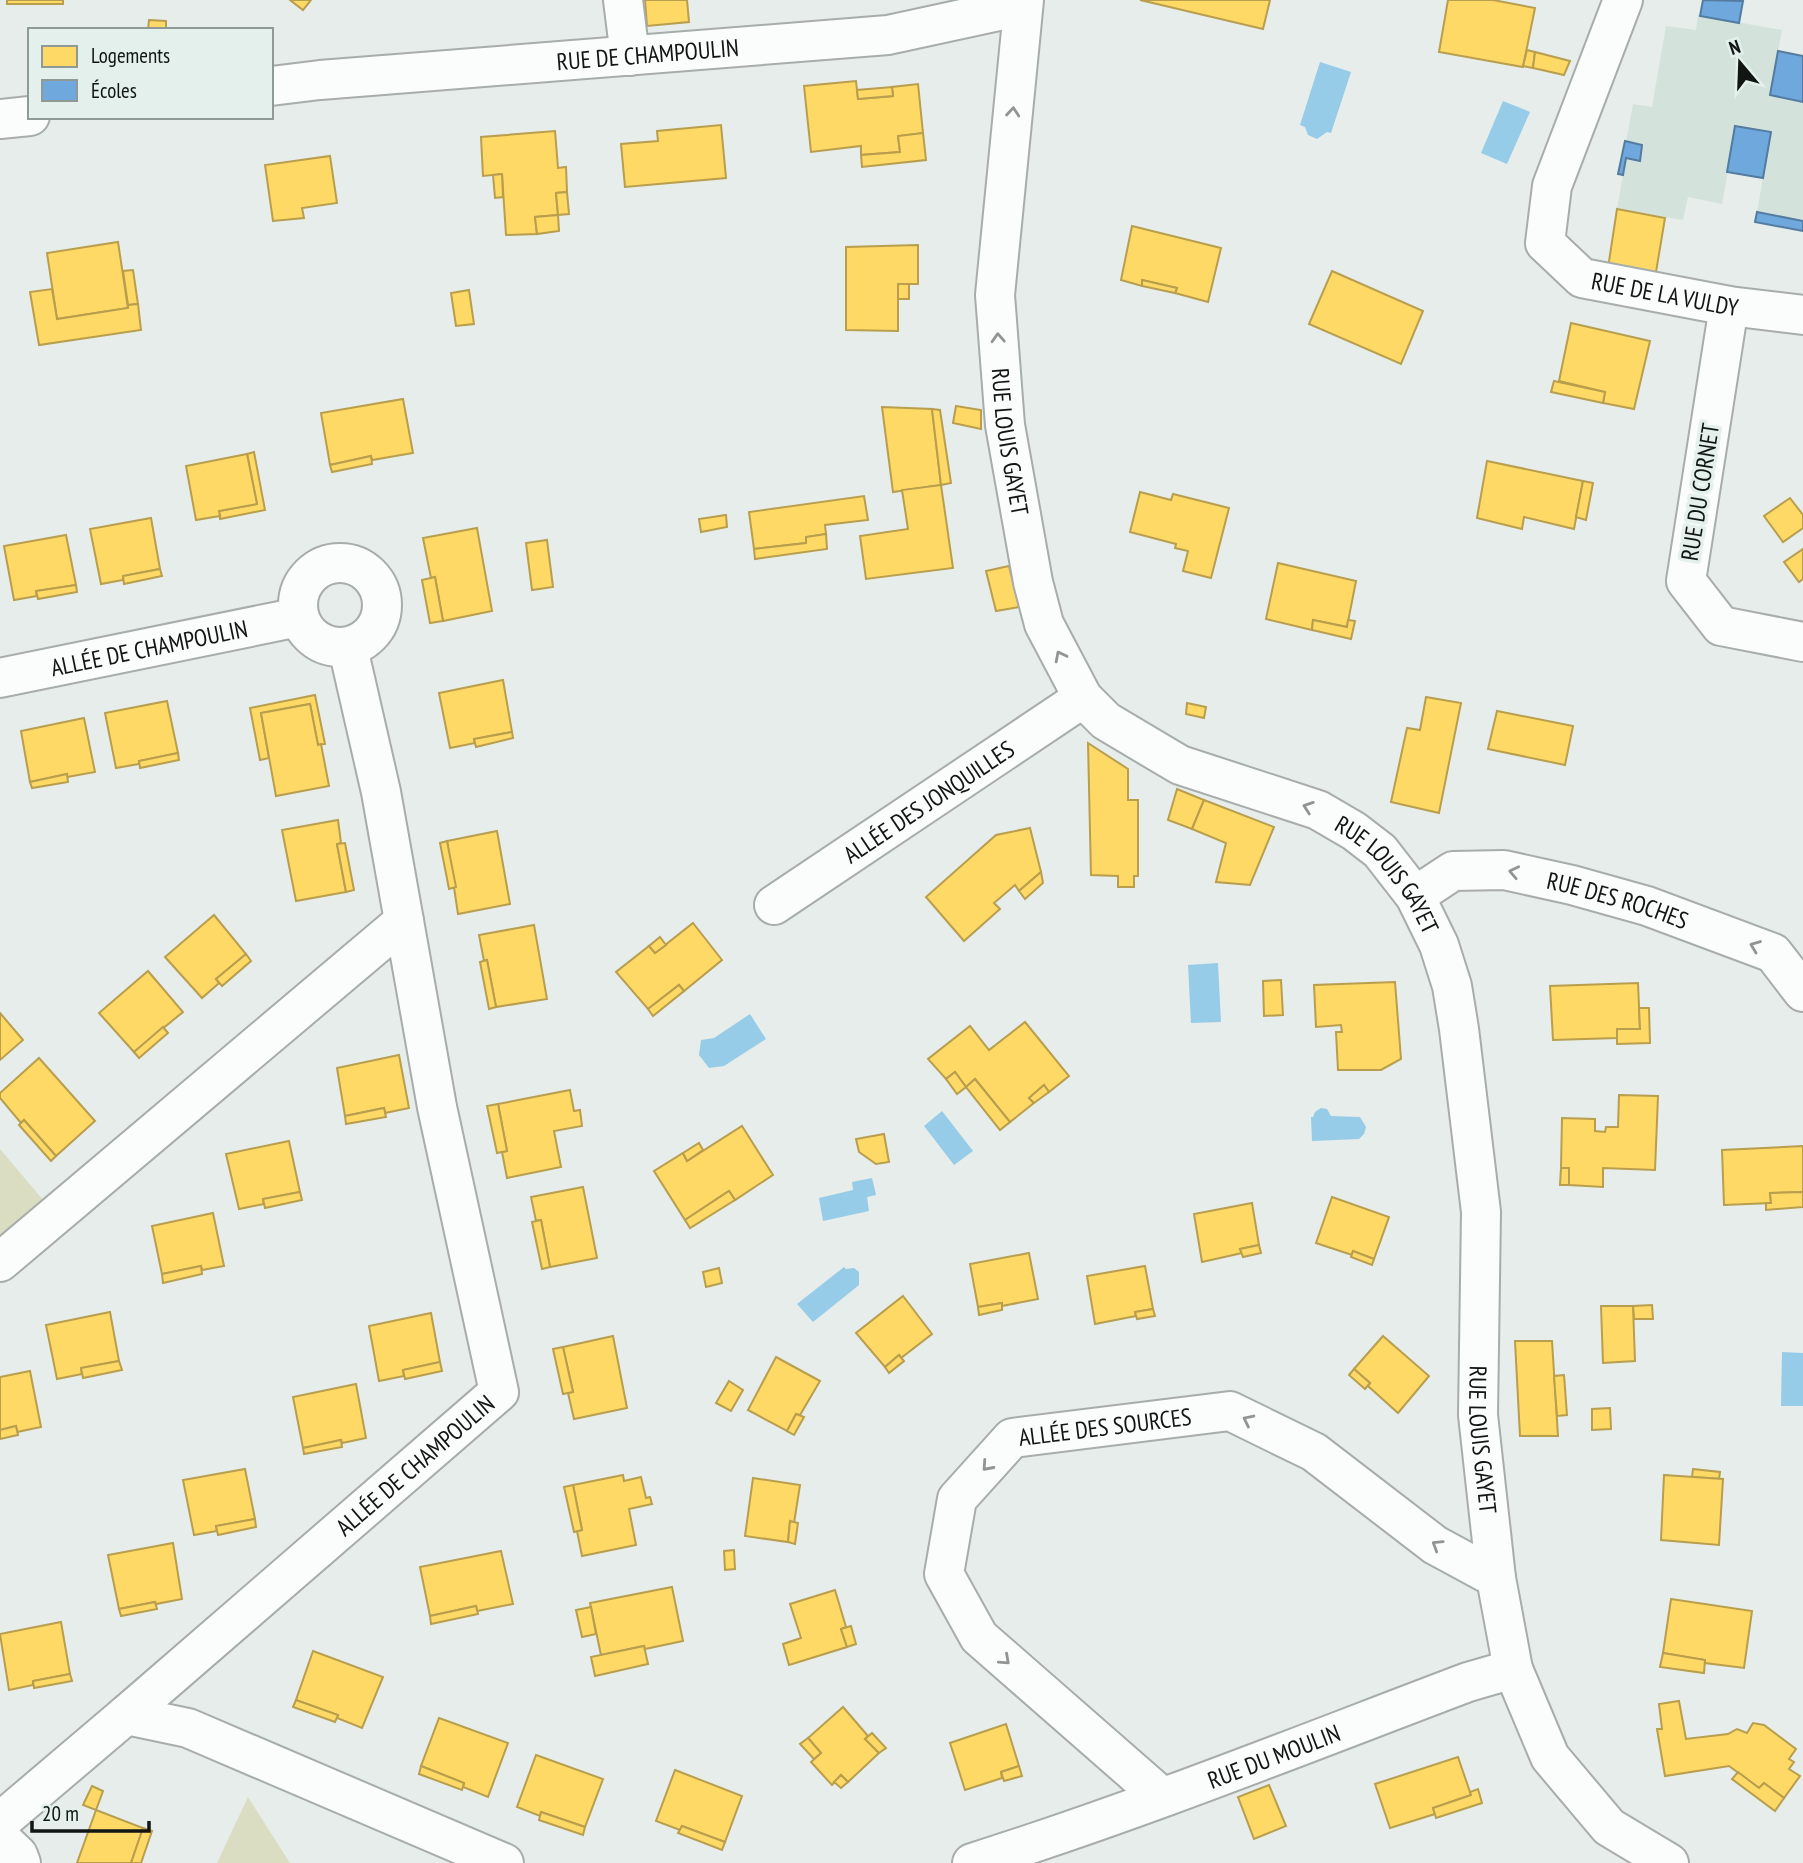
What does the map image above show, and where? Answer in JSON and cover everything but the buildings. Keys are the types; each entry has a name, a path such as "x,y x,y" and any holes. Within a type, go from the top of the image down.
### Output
{"street":[{"path":"623,0 630,56"},
{"name":"RUE DE LA VULDY","path":"1623,0 1552,186 1545,243 1582,278 1729,306 1803,315"},
{"name":"RUE DE CHAMPOULIN","path":"273,86 888,35 1023,3"},
{"name":"RUE LOUIS GAYET","path":"1023,3 995,295 1005,425 1033,582 1044,624 1083,698 1106,721 1180,765 1318,810 1354,831 1380,851 1415,895 1439,945 1452,986 1475,1160 1481,1212 1478,1415 1496,1578 1513,1669 1550,1757 1609,1827 1668,1863"},
{"path":"0,120 28,116"},
{"name":"RUE DU CORNET","path":"1729,306 1686,581 1721,626 1803,642"},
{"path":"342,563 363,569 374,578 381,591 383,606 373,633 348,648 323,644 304,629 299,617 301,588 309,576 320,567 342,563"},
{"name":"ALLÉE DE CHAMPOULIN","path":"0,678 299,617"},
{"name":"ALLÉE DE CHAMPOULIN","path":"0,1822 499,1392 437,1107 381,792 348,648"},
{"name":"ALLÉE DES JONQUILLES","path":"774,905 1083,698"},
{"name":"RUE DES ROCHES","path":"1415,895 1453,871 1504,870 1572,885 1647,906 1773,953 1803,992"},
{"path":"0,1262 404,921"},
{"name":"ALLÉE DES SOURCES","path":"1162,1797 979,1637 944,1574 957,1499 1012,1438 1230,1411 1314,1452 1434,1545 1496,1578"},
{"name":"RUE DU MOULIN","path":"972,1863 1037,1843 1468,1682 1513,1669"},
{"path":"126,1715 188,1728 503,1863"},
{"path":"0,1838 18,1855 21,1863"},
{"name":"RUE DU MOULIN","path":"997,1863 1037,1843"}],"shaded area":[{"path":"1698,15 1782,30 1770,95 1803,102 1803,221 1757,212 1771,132 1736,126 1722,204 1688,197 1683,220 1617,209 1626,158 1640,160 1642,145 1626,142 1633,104 1652,107 1666,26 1696,30"}],"green space":[{"path":"0,1149 49,1207 0,1246"},
{"path":"248,1797 290,1863 217,1863"}],"water":[{"path":"1320,62 1351,72 1331,133 1327,132 1317,139 1308,135 1305,127 1300,125"},
{"path":"1503,101 1530,112 1507,164 1481,153"},
{"path":"1218,963 1221,1022 1191,1023 1188,965"},
{"path":"750,1014 766,1039 724,1066 709,1068 699,1055 701,1040 714,1038"},
{"path":"1321,1108 1327,1109 1331,1116 1360,1117 1366,1127 1364,1134 1359,1139 1312,1141 1311,1117"},
{"path":"942,1111 973,1151 954,1165 924,1126"},
{"path":"872,1178 876,1195 867,1197 869,1211 823,1221 819,1198 853,1190 852,1182"},
{"path":"844,1267 854,1268 859,1272 859,1285 813,1322 797,1304"},
{"path":"1782,1352 1803,1353 1803,1406 1781,1406"}]}
